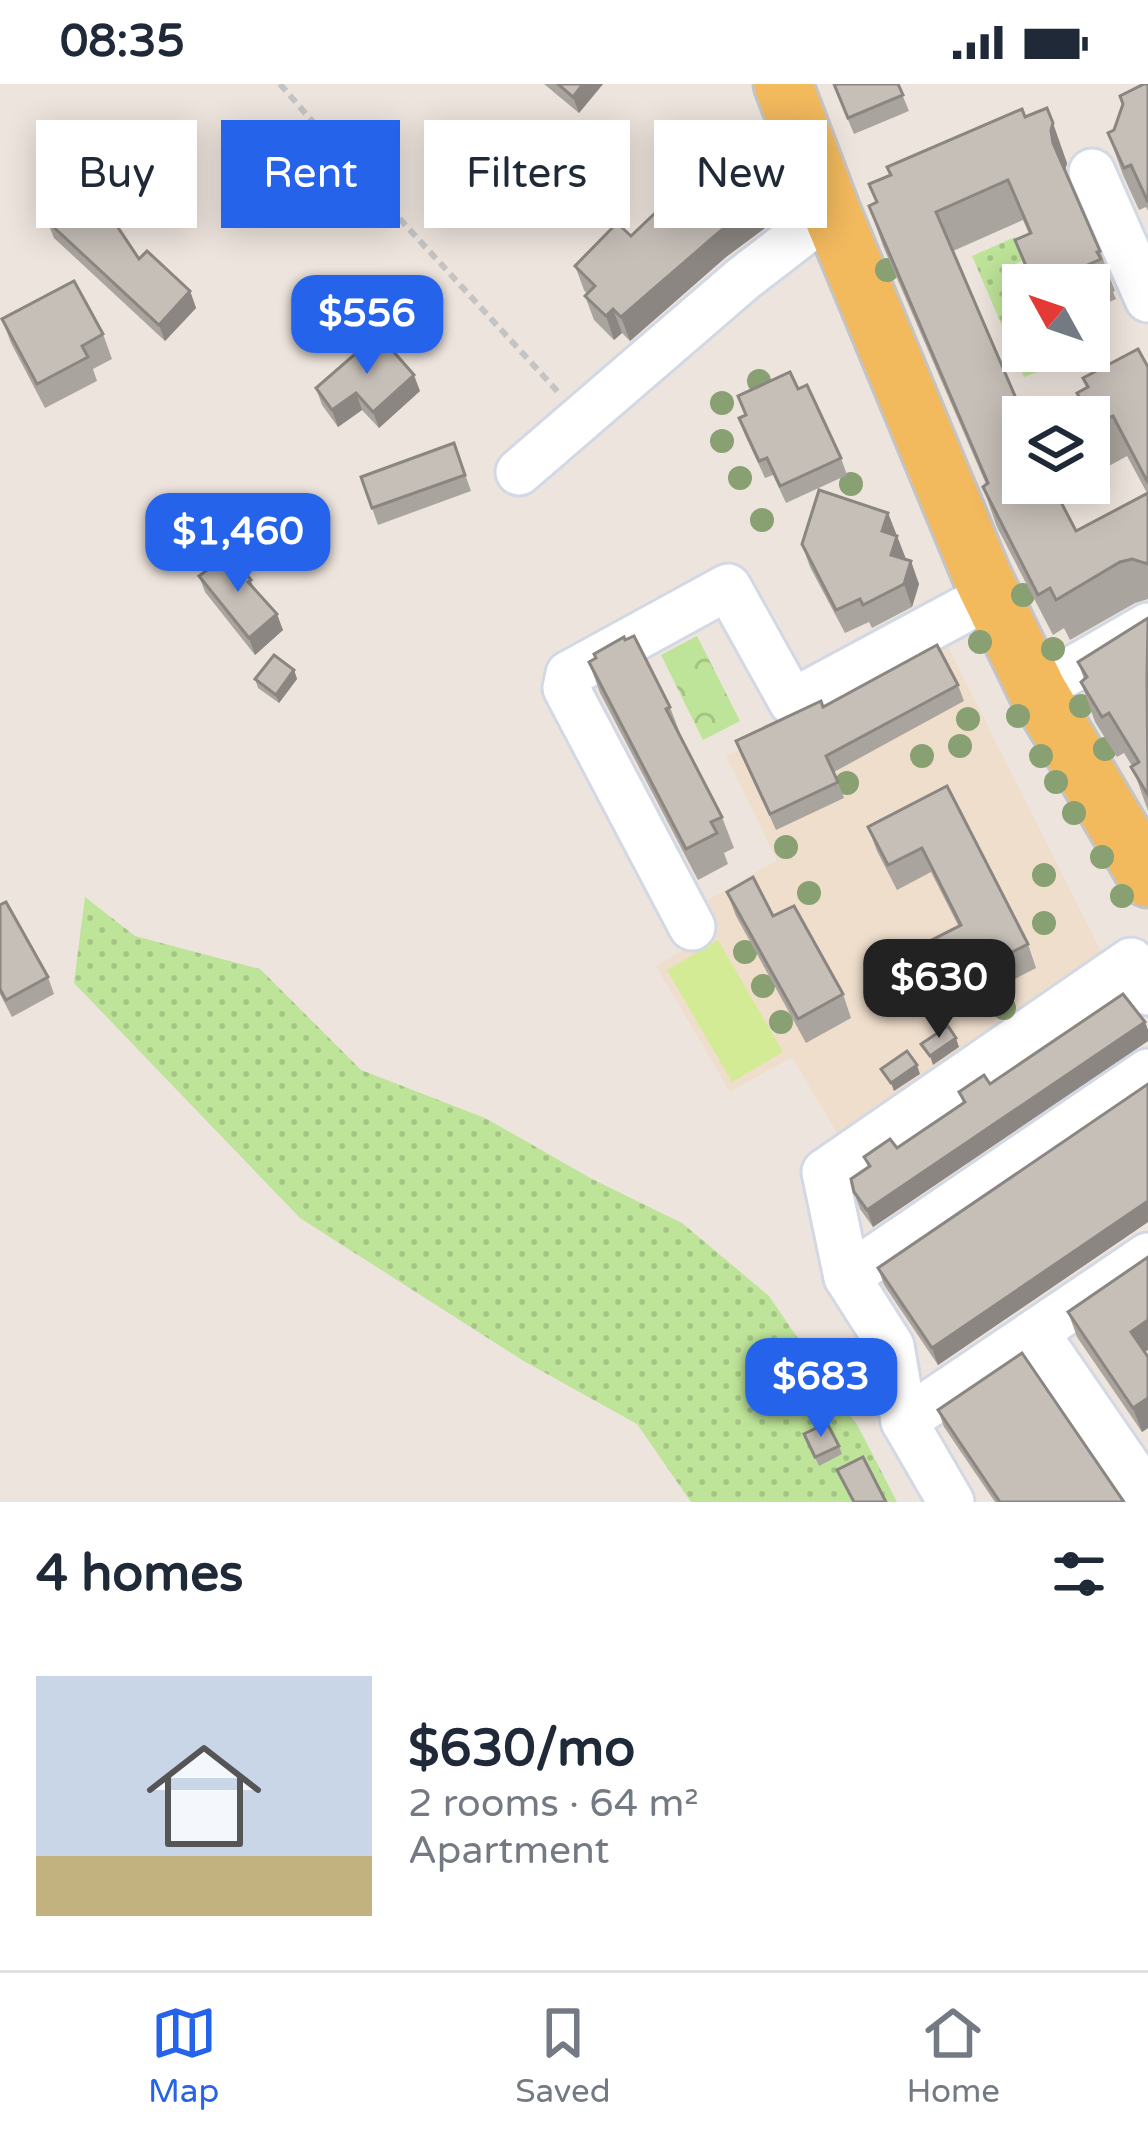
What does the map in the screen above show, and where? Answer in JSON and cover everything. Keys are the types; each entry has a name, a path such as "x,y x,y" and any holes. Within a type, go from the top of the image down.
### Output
{"main road":[{"path":"783,84 991,595 1037,690 1148,878"}],"street":[{"path":"1092,172 1148,298"},
{"path":"519,472 744,278 831,211"},
{"path":"692,927 566,688 569,674 728,587 792,702 991,595"},
{"path":"1037,690 1148,626"},
{"path":"951,1502 904,1421 891,1346 847,1277 825,1172 1131,962 1148,992"},
{"path":"847,1277 1148,1072"},
{"path":"904,1421 1148,1256"},
{"path":"1036,1333 1148,1496"}],"path":[{"path":"280,84 582,418"}],"shaded area":[{"path":"946,643 1103,955 840,1138 792,1057 730,1092 656,966 718,930 703,903 777,860 726,756"}],"green space":[{"path":"1015,237 1025,259 1002,264 1002,326 972,256"},
{"path":"697,636 740,721 703,740 661,655"},
{"path":"85,897 135,936 260,969 361,1070 485,1118 682,1223 769,1296 859,1428 897,1502 691,1502 637,1424 522,1360 300,1218 74,983"},
{"path":"718,940 783,1052 732,1082 667,970"}],"building":[{"path":"558,84 583,84 573,97"},
{"path":"834,84 898,84 903,95 848,118"},
{"path":"1148,84 1148,202 1131,165 1124,168 1108,133 1114,130 1123,104 1120,96"},
{"path":"1047,108 1053,143 1101,259 1090,264 1025,264 1015,240 1031,233 1008,180 936,212 1015,396 1002,396 1002,504 1062,504 1076,531 1148,493 1148,564 1132,559 1120,562 1056,600 1050,588 1038,595 983,487 988,483 869,206 877,202 869,184 891,175 887,167 1022,109 1025,117"},
{"path":"654,214 654,228 725,228 621,317 613,309 606,316 585,296 595,286 575,266 612,228 622,228 631,236"},
{"path":"55,228 118,228 139,259 147,251 190,291 159,325"},
{"path":"74,281 103,334 82,346 88,357 37,384 2,319"},
{"path":"378,334 414,375 373,412 356,393 332,410 316,388"},
{"path":"1138,349 1148,367 1148,483 1110,417 1110,396 1077,393 1088,387 1083,378 1110,372 1110,364"},
{"path":"790,372 798,389 807,385 841,458 780,486 767,458 759,461 739,418 746,415 738,396"},
{"path":"454,443 465,475 372,508 361,477"},
{"path":"819,490 888,513 882,531 897,536 891,555 911,561 904,584 863,605 860,599 836,610 802,544"},
{"path":"230,553 277,614 249,638 199,576"},
{"path":"1148,618 1148,795 1131,767 1139,762 1109,713 1102,717 1081,682 1087,677 1078,662"},
{"path":"634,636 722,817 711,822 717,833 686,849 589,662 596,658 594,654"},
{"path":"937,645 958,685 826,756 838,782 770,814 736,741 821,701 823,707"},
{"path":"274,655 294,670 276,695 255,679"},
{"path":"947,786 1028,944 947,985 926,943 961,925 922,848 888,865 868,827"},
{"path":"753,877 773,916 794,906 843,994 798,1019 727,892"},
{"path":"6,902 48,977 6,1000 0,989 0,905"},
{"path":"1123,994 1145,1022 867,1210 851,1179 870,1166 864,1157 890,1139 897,1148 965,1102 959,1092 984,1075 990,1084"},
{"path":"948,1026 956,1038 930,1056 921,1044"},
{"path":"907,1051 917,1065 891,1083 881,1069"},
{"path":"1148,1084 1148,1201 932,1348 878,1268"},
{"path":"1148,1257 1148,1320 1131,1332 1148,1357 1148,1398 1133,1408 1068,1312"},
{"path":"1022,1353 1124,1502 1000,1502 938,1410"},
{"path":"827,1423 839,1446 815,1457 804,1434"},
{"path":"863,1457 886,1502 854,1502 837,1470"}]}
